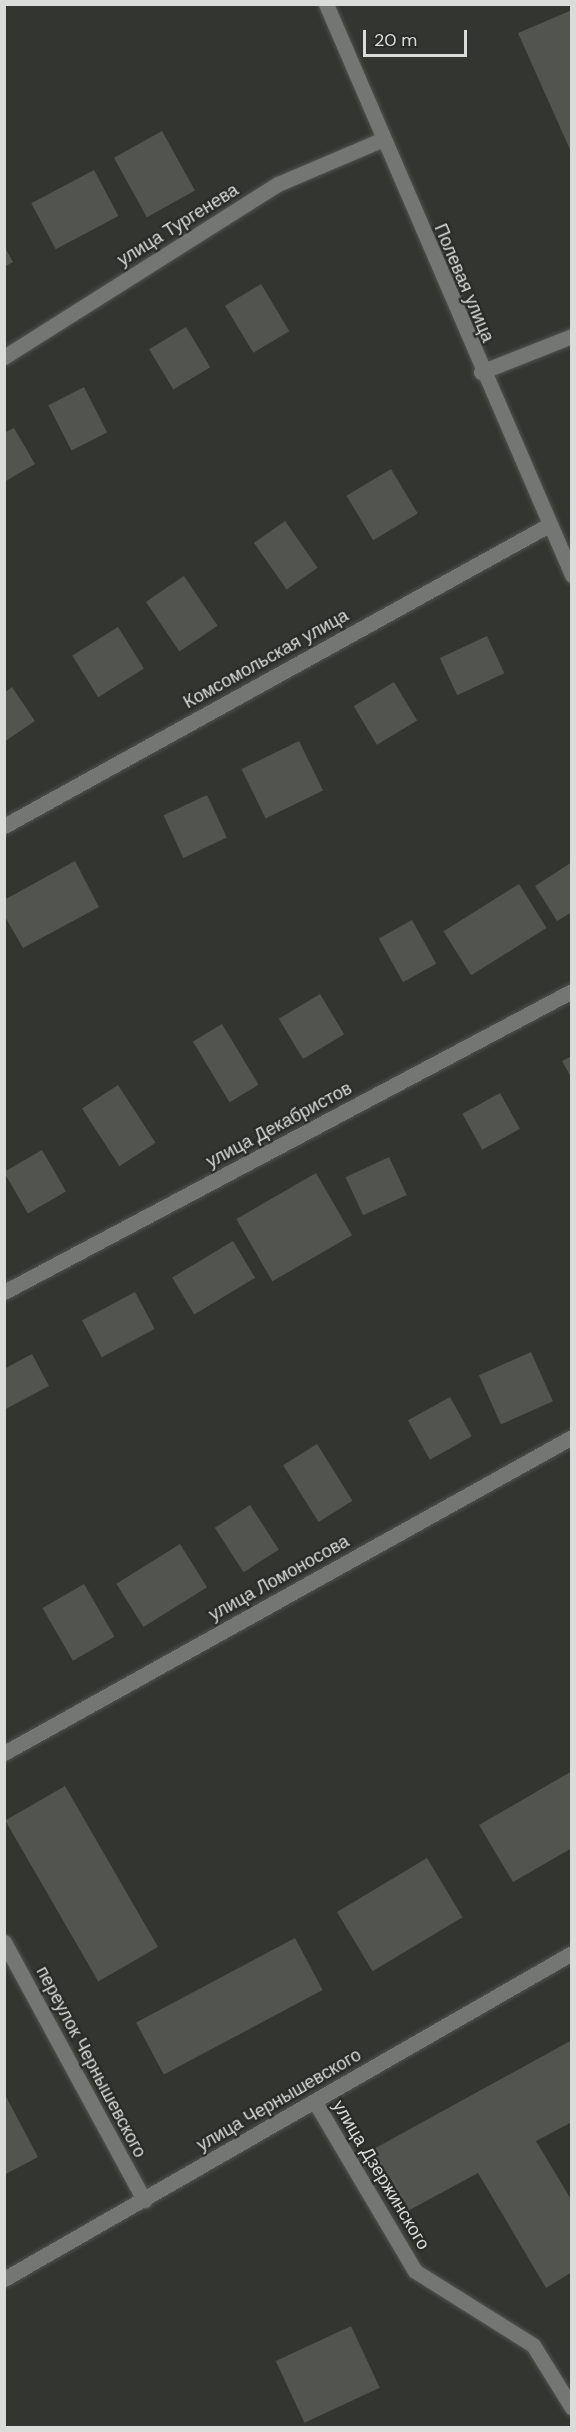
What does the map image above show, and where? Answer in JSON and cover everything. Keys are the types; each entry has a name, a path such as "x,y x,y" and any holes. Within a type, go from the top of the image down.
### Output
{"street":[{"name":"Полевая улица","path":"326,4 381,140 547,526 570,567"},
{"name":"улица Тургенева","path":"4,357 278,184 381,140"},
{"path":"481,372 572,336"},
{"name":"Комсомольская улица","path":"4,825 547,526"},
{"name":"улица Декабристов","path":"4,1292 572,992"},
{"name":"улица Ломоносова","path":"4,1753 572,1437"},
{"name":"переулок Чернышевского","path":"4,1942 144,2200"},
{"name":"улица Чернышевского","path":"4,2279 572,1953"},
{"name":"улица Дзержинского","path":"315,2102 415,2271 532,2345 572,2408"}],"building":[{"path":"572,10 572,154 518,33"},
{"path":"162,131 195,190 147,217 114,158"},
{"path":"94,170 118,216 56,249 31,203"},
{"path":"4,246 13,262 4,267"},
{"path":"261,284 289,331 253,353 225,306"},
{"path":"186,327 210,367 173,389 149,349"},
{"path":"84,387 107,432 72,451 48,405"},
{"path":"14,428 35,464 4,482 4,433"},
{"path":"391,469 418,514 373,540 346,496"},
{"path":"285,521 318,568 287,589 254,543"},
{"path":"184,576 218,626 179,651 146,602"},
{"path":"118,627 144,669 98,697 72,656"},
{"path":"487,636 504,673 457,695 440,658"},
{"path":"394,682 417,721 377,745 354,706"},
{"path":"12,687 35,721 4,742 4,693"},
{"path":"299,741 323,790 266,818 241,769"},
{"path":"207,795 227,838 183,858 163,815"},
{"path":"75,861 99,907 23,948 4,915 4,900"},
{"path":"572,862 572,912 557,921 535,886"},
{"path":"519,884 547,928 471,975 444,931"},
{"path":"412,920 436,964 403,982 379,938"},
{"path":"320,994 344,1034 303,1059 279,1019"},
{"path":"222,1024 259,1085 229,1102 193,1042"},
{"path":"572,1056 572,1079 562,1061"},
{"path":"118,1085 156,1143 120,1166 82,1108"},
{"path":"500,1093 520,1129 482,1150 462,1114"},
{"path":"42,1150 66,1192 28,1214 4,1172"},
{"path":"389,1157 407,1195 363,1215 345,1177"},
{"path":"316,1173 352,1235 272,1281 236,1219"},
{"path":"233,1241 255,1278 194,1314 172,1278"},
{"path":"135,1292 155,1329 102,1357 82,1320"},
{"path":"531,1352 553,1401 501,1425 479,1375"},
{"path":"32,1354 49,1386 4,1410 4,1369"},
{"path":"450,1397 472,1436 430,1460 408,1420"},
{"path":"317,1444 353,1501 319,1522 283,1465"},
{"path":"250,1505 279,1549 244,1572 215,1528"},
{"path":"180,1544 207,1587 143,1627 116,1584"},
{"path":"84,1584 114,1637 73,1661 42,1608"},
{"path":"572,1771 572,1848 513,1882 479,1825"},
{"path":"65,1786 158,1947 98,1982 5,1820"},
{"path":"427,1858 463,1917 373,1971 337,1912"},
{"path":"295,1938 323,1990 164,2075 136,2023"},
{"path":"572,2040 572,2122 536,2141 572,2201 572,2272 546,2288 478,2173 404,2213 370,2151"},
{"path":"4,2093 38,2157 4,2175"},
{"path":"351,2326 380,2388 305,2423 276,2361"}]}
